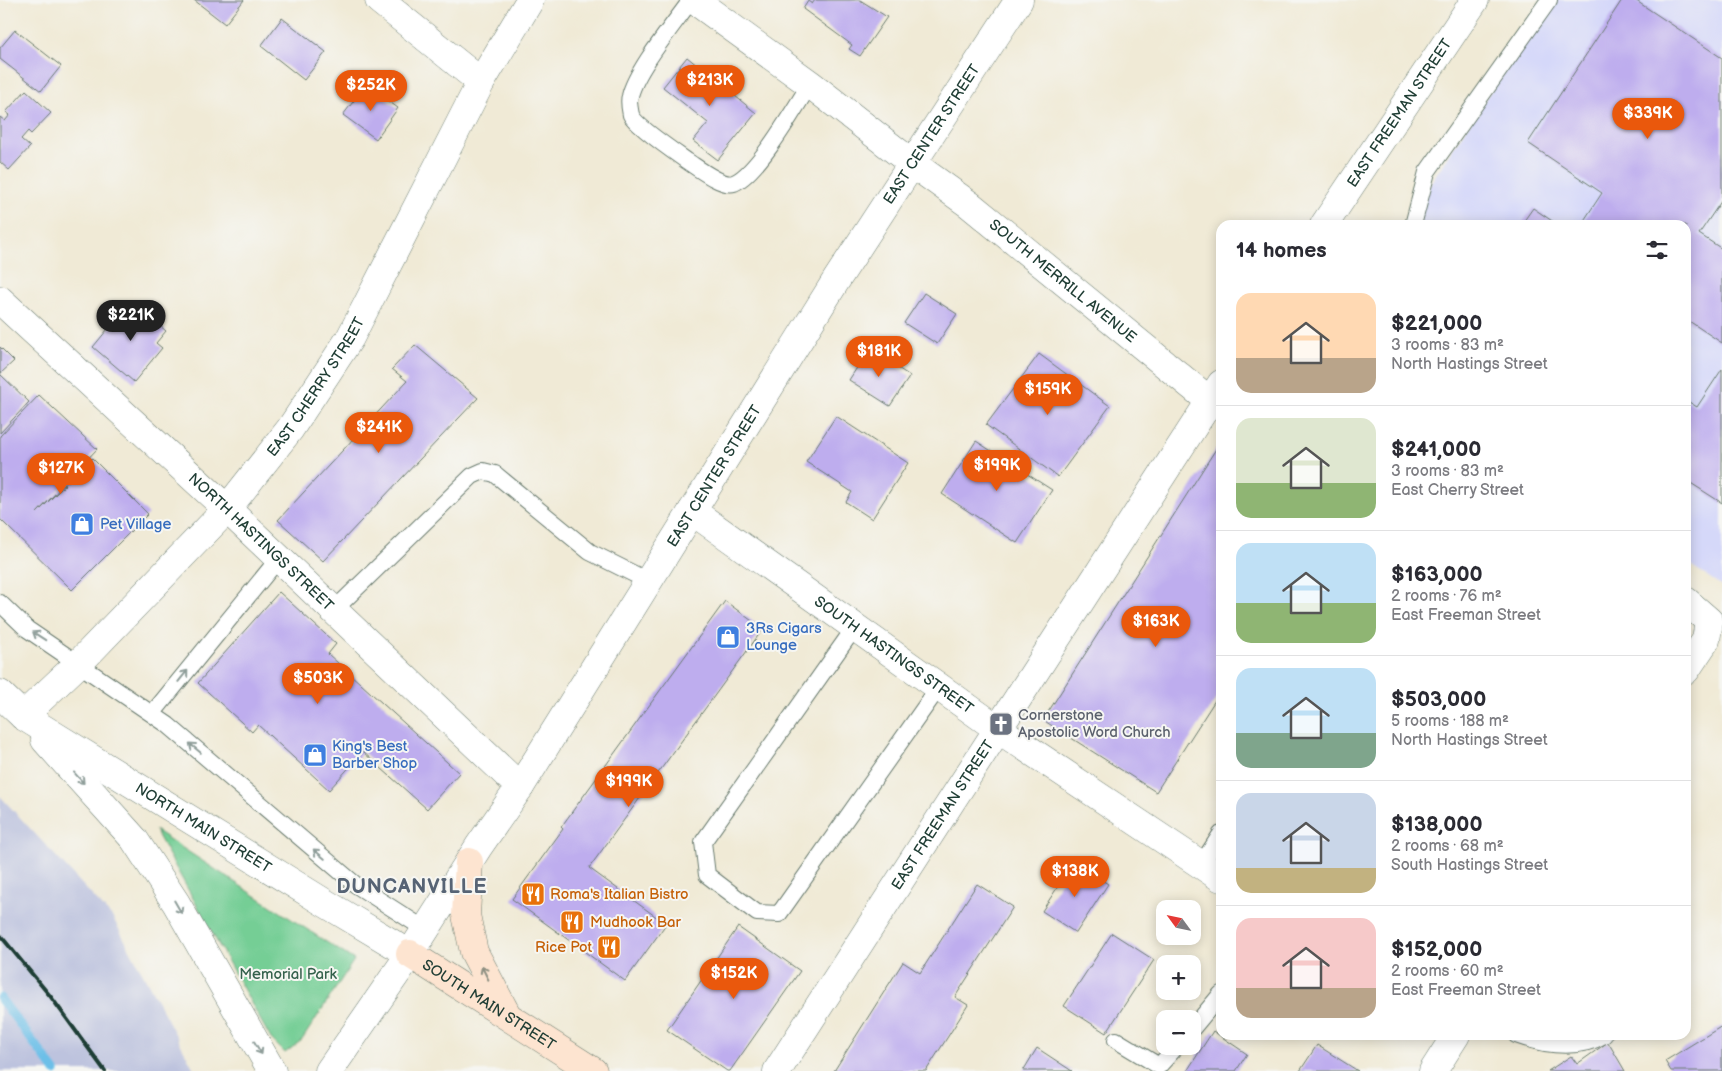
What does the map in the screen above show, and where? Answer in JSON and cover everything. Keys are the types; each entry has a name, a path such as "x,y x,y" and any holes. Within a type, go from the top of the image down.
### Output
{"main road":[{"path":"469,862 466,915 474,952 507,1016"},
{"name":"SOUTH MAIN STREET","path":"410,954 593,1071"}],"street":[{"path":"379,0 480,82"},
{"name":"EAST CHERRY STREET","path":"24,716 79,663 227,509 290,429 350,338 480,82 530,0"},
{"name":"SOUTH MERRILL AVENUE","path":"692,0 810,84 1216,392"},
{"name":"EAST CENTER STREET","path":"329,1071 410,954 520,787 837,279 1019,0"},
{"name":"EAST FREEMAN STREET","path":"1327,220 1475,0"},
{"name":"NORTH HASTINGS STREET","path":"0,300 227,509 520,787"},
{"name":"EAST FREEMAN STREET","path":"777,1071 1216,392"},
{"name":"SOUTH HASTINGS STREET","path":"692,511 998,730 1211,872"},
{"path":"1691,606 1709,622 1706,640 1691,662"},
{"name":"NORTH MAIN STREET","path":"0,694 24,716 410,954"},
{"path":"24,716 134,839 176,902 272,1071"},
{"path":"1433,1071 1453,1040"}],"lane":[{"path":"692,0 634,83 629,99 632,117 686,160 724,184 733,183 746,176 760,161 810,84"},
{"path":"1414,220 1427,172 1549,0"},
{"path":"334,610 472,476 483,471 495,474 590,552 648,581"},
{"path":"152,714 279,558"},
{"path":"0,603 27,629 168,725 356,885 426,930"},
{"path":"855,627 703,842 707,875 757,913 779,914 939,687"},
{"path":"1211,872 1216,853"},
{"path":"1201,1018 1216,1000"},
{"path":"1116,1040 1159,1066 1169,1055"},
{"path":"1530,1040 1562,1046 1595,1040"}],"shaded area":[{"path":"1550,0 1722,0 1722,586 1691,565 1691,220 1406,220"},
{"path":"0,796 113,918 195,1071 0,1071"}],"green space":[{"name":"Memorial Park","path":"155,830 354,960 302,1040 285,1053 271,1039"}],"building":[{"path":"194,0 244,0 225,24"},
{"path":"815,0 860,0 887,17 860,56 849,49 852,45 803,9 808,1 812,4"},
{"path":"1622,0 1635,0 1722,58 1722,200 1699,234 1722,249 1722,343 1691,322 1691,220 1584,220 1602,193 1528,143"},
{"path":"282,18 326,52 304,80 261,46"},
{"path":"15,30 61,66 41,91 0,59 0,48"},
{"path":"687,57 756,113 718,160 693,141 708,123 663,87"},
{"path":"366,85 398,108 376,139 343,115"},
{"path":"26,90 51,113 31,134 28,131 21,139 30,147 9,170 0,162 0,117 5,121 10,115 6,112"},
{"path":"1533,208 1551,220 1525,220"},
{"path":"924,293 957,314 937,344 904,323"},
{"path":"131,301 166,331 156,343 162,348 134,382 93,347"},
{"path":"415,345 478,398 323,561 278,520 407,381 392,369"},
{"path":"0,347 14,361 0,374"},
{"path":"869,349 910,376 890,406 849,380"},
{"path":"1039,354 1110,406 1058,477 986,425"},
{"path":"1722,369 1722,503 1691,483 1691,403 1697,407"},
{"path":"0,374 29,402 0,433"},
{"path":"39,395 97,449 37,513 92,458 148,514 72,590 0,519 0,436"},
{"path":"836,416 908,463 872,519 846,502 852,492 806,462"},
{"path":"976,441 1052,490 1017,543 942,494"},
{"path":"1216,449 1216,699 1156,792 1043,720"},
{"path":"279,592 336,644 328,654 459,773 427,809 363,752 329,790 258,725 252,732 198,683"},
{"path":"725,601 763,629 589,868 666,924 625,981 512,899 563,829 561,827"},
{"path":"1074,862 1108,884 1076,933 1042,911"},
{"path":"977,884 1013,907 955,997 968,1005 926,1071 834,1071 903,962 920,973"},
{"path":"738,927 800,971 730,1071 727,1071 667,1030"},
{"path":"1112,933 1154,960 1106,1033 1064,1006"},
{"path":"1722,1026 1722,1071 1671,1071 1665,1061"},
{"path":"1213,1031 1216,1033 1216,1040 1226,1040 1247,1054 1236,1071 1187,1071 1197,1055 1201,1055 1201,1049"},
{"path":"1608,1042 1625,1071 1548,1071 1571,1056 1577,1064"},
{"path":"1317,1045 1358,1071 1300,1071"},
{"path":"1037,1048 1072,1071 1023,1071"}],"waterway":[{"path":"0,998 55,1071"}],"railway":[{"path":"0,935 51,997 105,1071"}],"place":[{"name":"Pet Village","path":"82,524"},
{"name":"3Rs Cigars Lounge","path":"728,637"},
{"name":"Cornerstone Apostolic Word Church","path":"1001,724"},
{"name":"King's Best Barber Shop","path":"315,755"},
{"name":"Roma's Italian Bistro","path":"533,894"},
{"name":"Mudhook Bar","path":"572,922"},
{"name":"Rice Pot","path":"609,947"}],"district":[{"name":"DUNCANVILLE","path":"412,887"}]}
